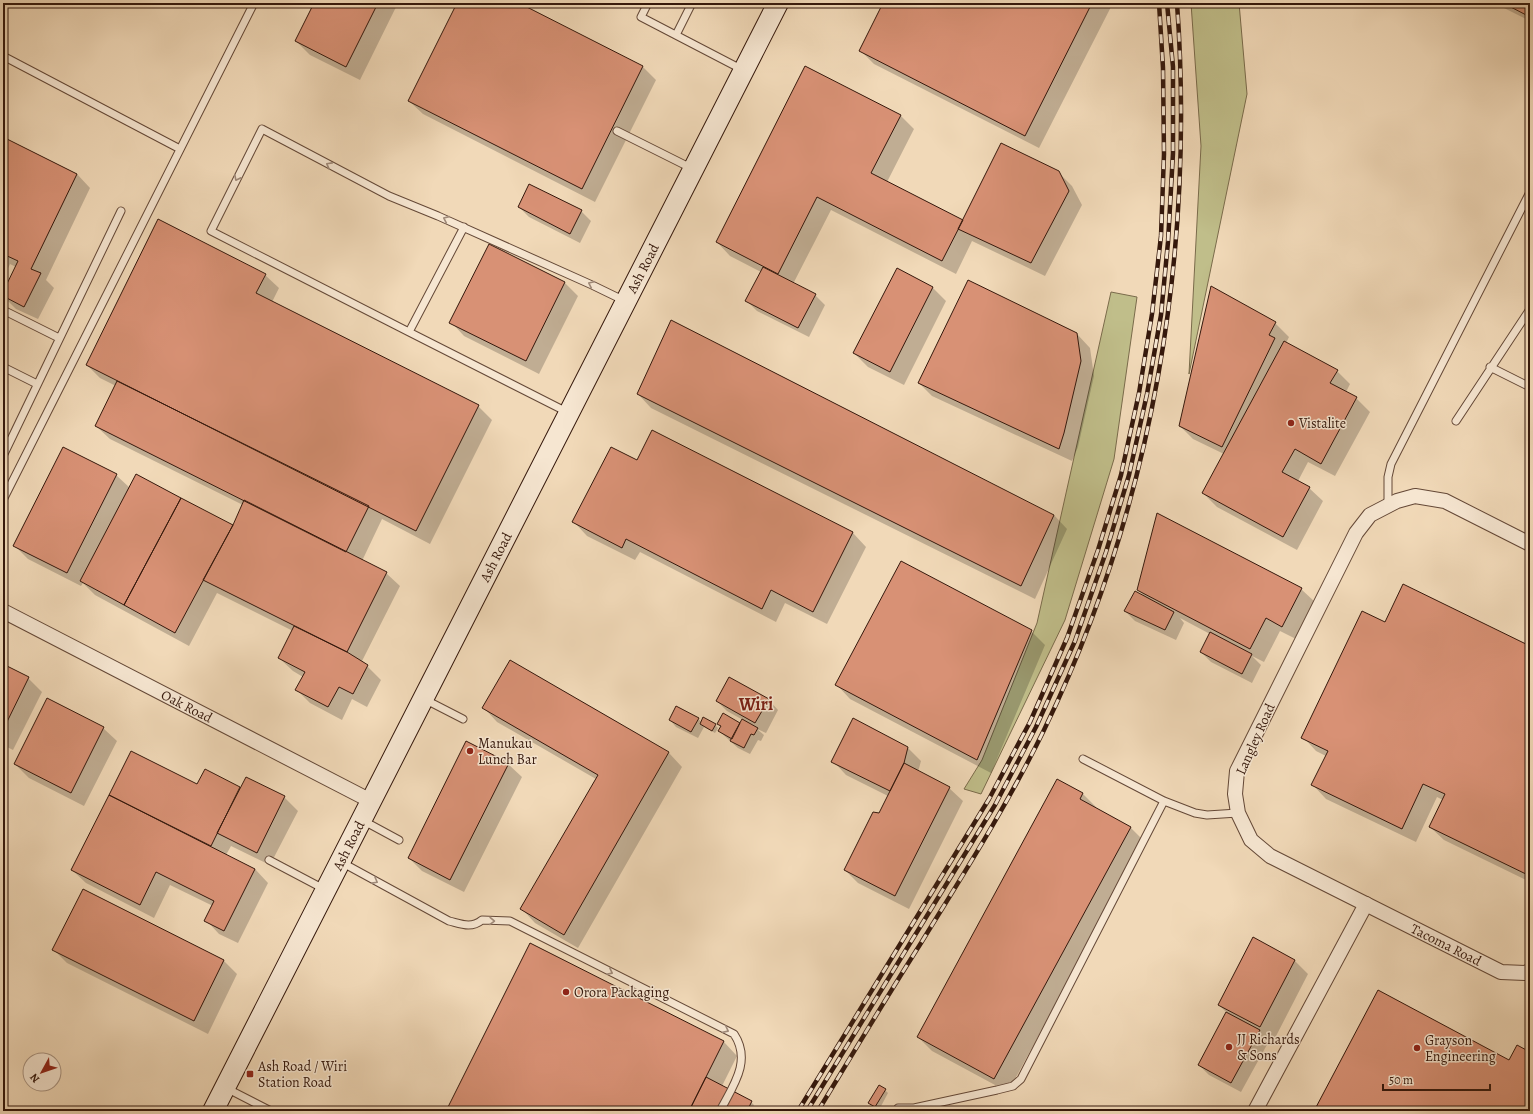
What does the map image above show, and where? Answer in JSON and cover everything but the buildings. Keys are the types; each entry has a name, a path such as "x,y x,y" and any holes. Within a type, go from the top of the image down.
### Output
{"main road":[{"name":"Ash Road","path":"213,1111 778,3"}],"street":[{"name":"Langley Road","path":"1366,904 1270,856 1251,840 1238,813 1235,794 1237,771 1356,533 1370,515 1397,501 1416,496 1445,500 1530,544"},
{"name":"Oak Road","path":"3,611 371,801"},
{"name":"Tacoma Road","path":"1366,904 1501,972 1530,971"},
{"path":"1255,1111 1366,904"}],"lane":[{"path":"3,500 254,3"},
{"path":"648,3 641,17 744,70"},
{"path":"676,35 692,3"},
{"path":"3,56 180,149"},
{"path":"569,414 211,231 262,129 389,196 592,285 626,302"},
{"path":"617,132 693,169"},
{"path":"1388,505 1388,477 1391,464 1530,192"},
{"path":"3,456 121,211"},
{"path":"409,332 464,228"},
{"path":"1456,421 1490,367 1530,309"},
{"path":"3,310 59,338"},
{"path":"3,367 37,384"},
{"path":"1490,367 1530,388"},
{"path":"423,699 463,719"},
{"path":"1083,759 1164,801 1195,813 1207,815 1238,813"},
{"path":"898,1108 914,1108 997,1090 1013,1086 1021,1079 1164,801"},
{"path":"362,820 399,840"},
{"path":"269,860 326,890"},
{"path":"341,862 449,921 468,926 476,925 482,920 510,921 734,1034 739,1041 742,1055 738,1076 720,1111"},
{"path":"225,1088 271,1111"}],"shaded area":[{"path":"1191,3 1239,3 1247,94 1189,374 1201,146"},
{"path":"1111,292 1137,297 1114,459 1065,620 981,794 964,789 982,760 1037,623"}],"railway":[{"path":"798,1111 989,799 1030,722 1067,638 1098,550 1121,475 1139,393 1152,314 1161,236 1164,154 1163,68 1159,3"},
{"path":"807,1111 995,805 1036,727 1075,641 1106,552 1129,475 1147,394 1161,315 1168,242 1173,153 1173,67 1167,3"},
{"path":"818,1111 1016,785 1044,730 1082,644 1113,556 1139,467 1158,376 1172,283 1179,190 1181,96 1177,3"}],"place":[{"name":"Vistalite","path":"1291,423"},
{"name":"Manukau Lunch Bar","path":"470,751"},
{"name":"Orora Packaging","path":"566,992"},
{"name":"JJ Richards & Sons","path":"1229,1047"},
{"name":"Grayson Engineering","path":"1417,1048"},
{"name":"Ash Road / Wiri Station Road","path":"250,1074"}],"district":[{"name":"Wiri","path":"756,704"}]}
